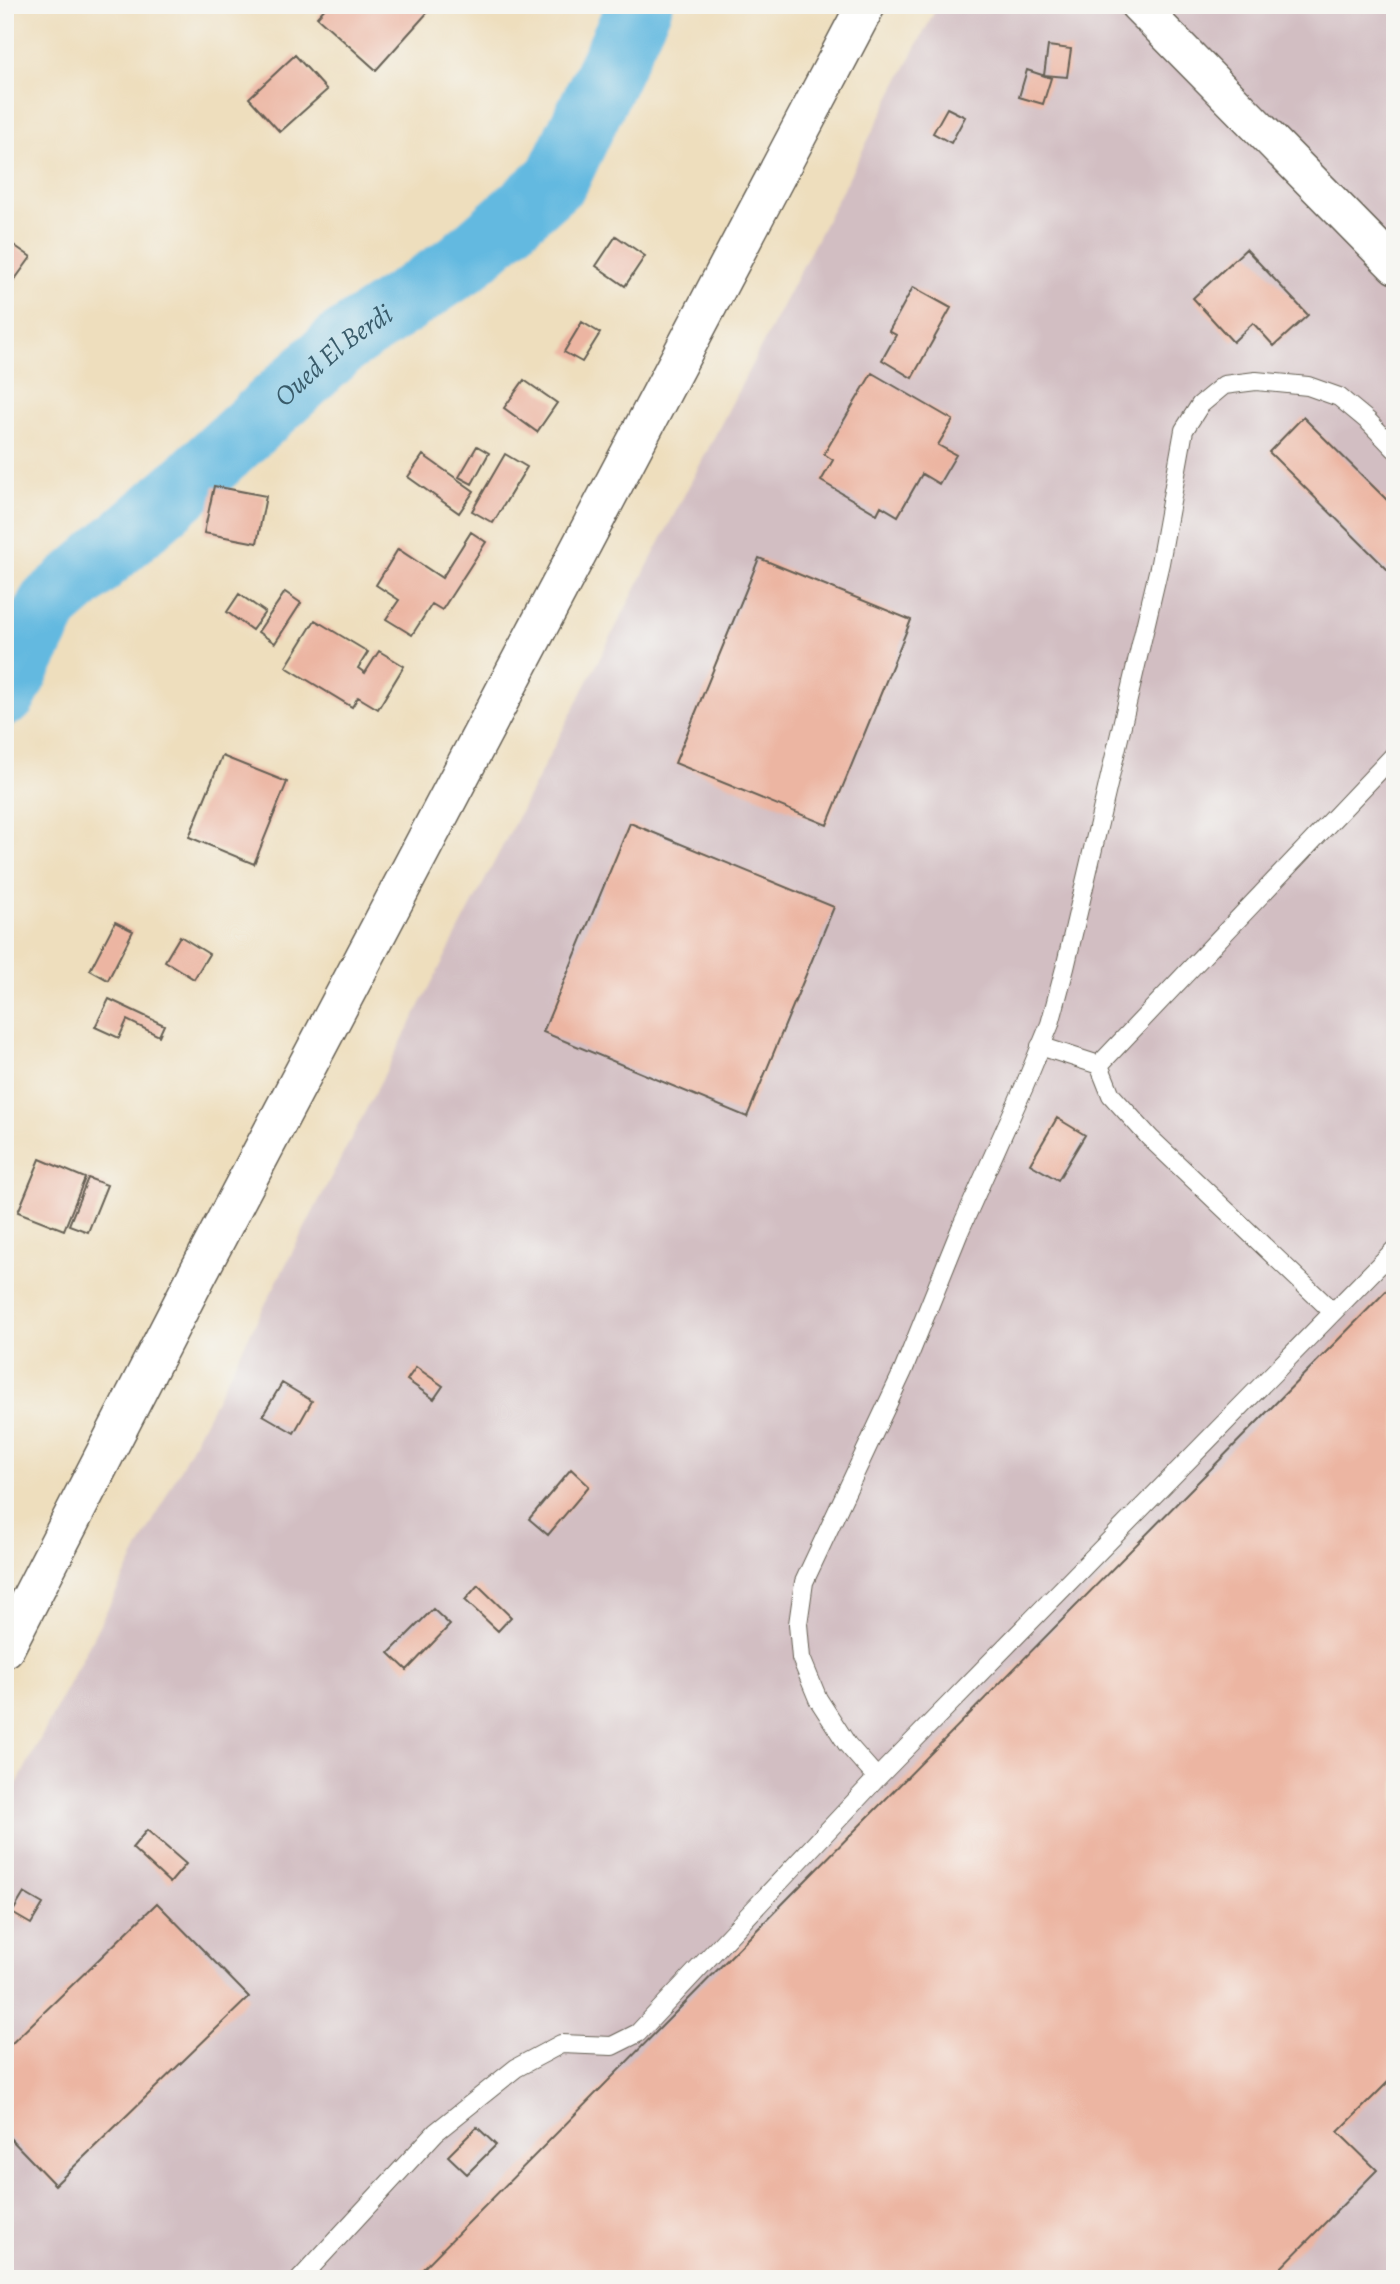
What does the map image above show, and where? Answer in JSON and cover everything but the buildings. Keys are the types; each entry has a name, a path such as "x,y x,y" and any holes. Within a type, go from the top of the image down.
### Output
{"main road":[{"path":"5,1648 15,1609 209,1252 866,5"}],"street":[{"path":"1138,5 1395,266"}],"lane":[{"path":"877,1778 846,1744 825,1710 801,1658 798,1624 804,1582 902,1371 1049,1024 1065,968 1160,563 1184,430 1200,405 1224,385 1256,381 1308,386 1339,397 1368,421 1395,449"},
{"path":"1099,1065 1395,754"},
{"path":"1040,1046 1099,1065"},
{"path":"1099,1065 1111,1095 1150,1138 1333,1312"},
{"path":"300,2279 436,2132 516,2068 561,2044 612,2046 638,2033 877,1778 1395,1249"}],"shaded area":[{"path":"938,5 1395,5 1395,2279 5,2279 5,1807"}],"waterway":[{"name":"Oued El Berdi","path":"5,694 50,604 188,484 342,343 461,264 557,179 640,5"}]}
